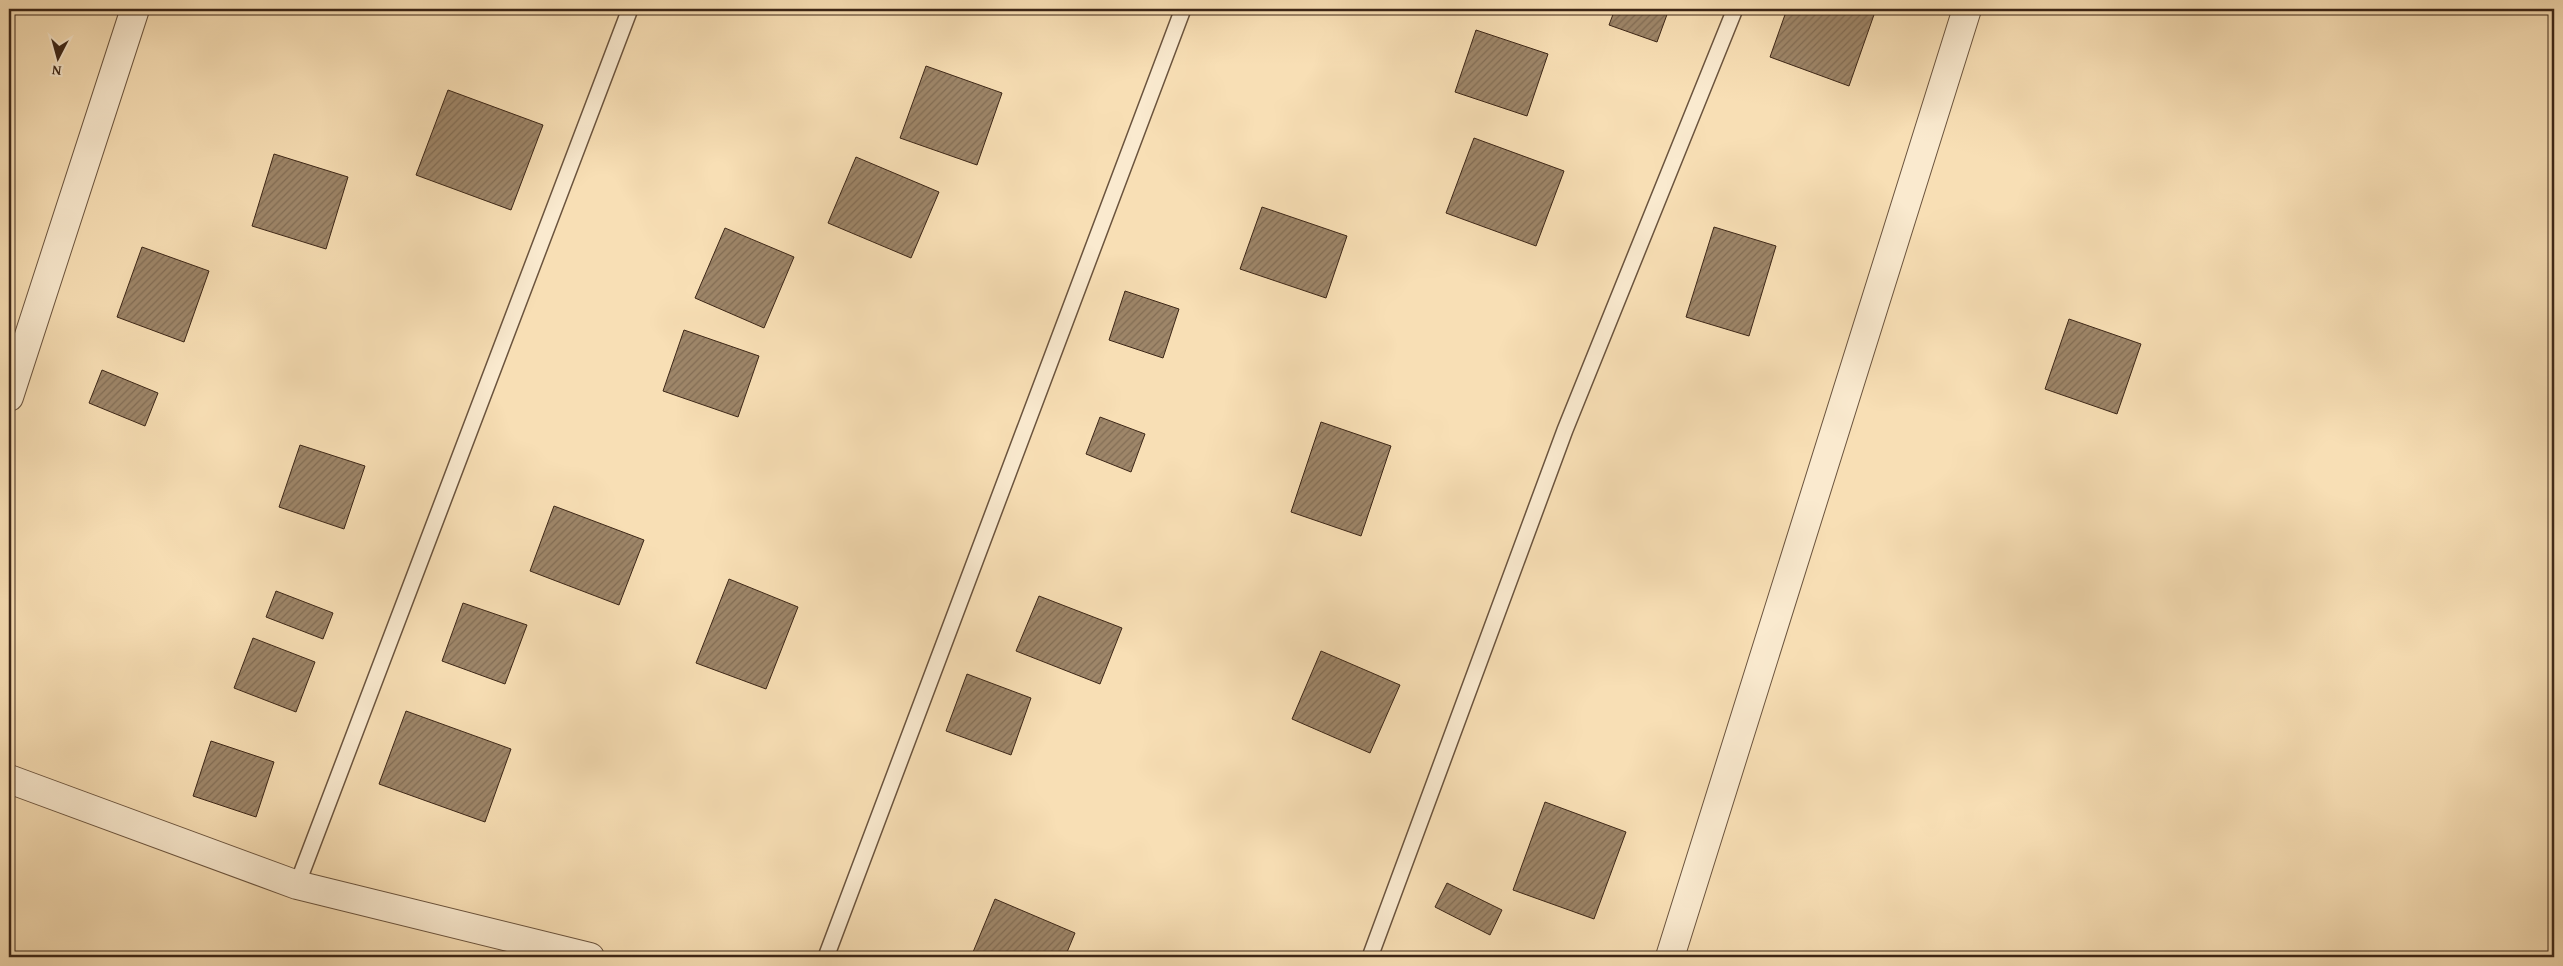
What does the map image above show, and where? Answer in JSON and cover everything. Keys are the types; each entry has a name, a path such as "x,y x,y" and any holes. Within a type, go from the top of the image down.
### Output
{"street":[{"path":"9,397 135,9"},
{"path":"1670,957 1966,9"},
{"path":"9,779 297,885 590,957"}],"lane":[{"path":"297,885 630,9"},
{"path":"826,957 1183,9"},
{"path":"1370,957 1565,430 1734,9"}],"building":[{"path":"1615,9 1669,9 1657,42 1609,25"},
{"path":"1787,9 1876,9 1849,86 1770,57"},
{"path":"1476,30 1548,54 1527,116 1455,92"},
{"path":"926,66 1002,93 977,165 900,138"},
{"path":"448,90 543,125 511,210 416,175"},
{"path":"1474,138 1564,171 1536,246 1446,213"},
{"path":"274,154 348,177 326,249 252,226"},
{"path":"856,157 939,192 911,258 828,223"},
{"path":"1262,207 1347,236 1326,298 1240,269"},
{"path":"1714,227 1776,246 1749,336 1686,317"},
{"path":"725,228 794,257 764,328 695,298"},
{"path":"142,247 209,271 184,342 117,317"},
{"path":"1125,291 1179,309 1163,358 1109,340"},
{"path":"2069,319 2141,344 2117,414 2045,389"},
{"path":"684,330 759,356 738,417 663,391"},
{"path":"102,370 158,393 145,426 89,403"},
{"path":"1100,417 1145,434 1131,472 1086,454"},
{"path":"1321,422 1391,446 1361,536 1291,512"},
{"path":"300,445 365,466 344,529 279,507"},
{"path":"554,506 644,540 619,605 530,571"},
{"path":"729,579 798,607 766,689 696,663"},
{"path":"276,591 333,613 323,639 266,617"},
{"path":"1039,596 1122,628 1100,684 1016,651"},
{"path":"463,603 527,625 505,684 442,661"},
{"path":"253,638 315,662 296,712 234,688"},
{"path":"1321,651 1400,685 1370,753 1292,719"},
{"path":"967,674 1031,698 1011,755 946,731"},
{"path":"406,711 511,749 485,822 379,784"},
{"path":"211,741 274,762 256,817 193,796"},
{"path":"1545,802 1626,832 1594,919 1513,890"},
{"path":"1447,883 1502,910 1490,935 1435,907"},
{"path":"995,899 1075,933 1065,957 971,957"}]}
